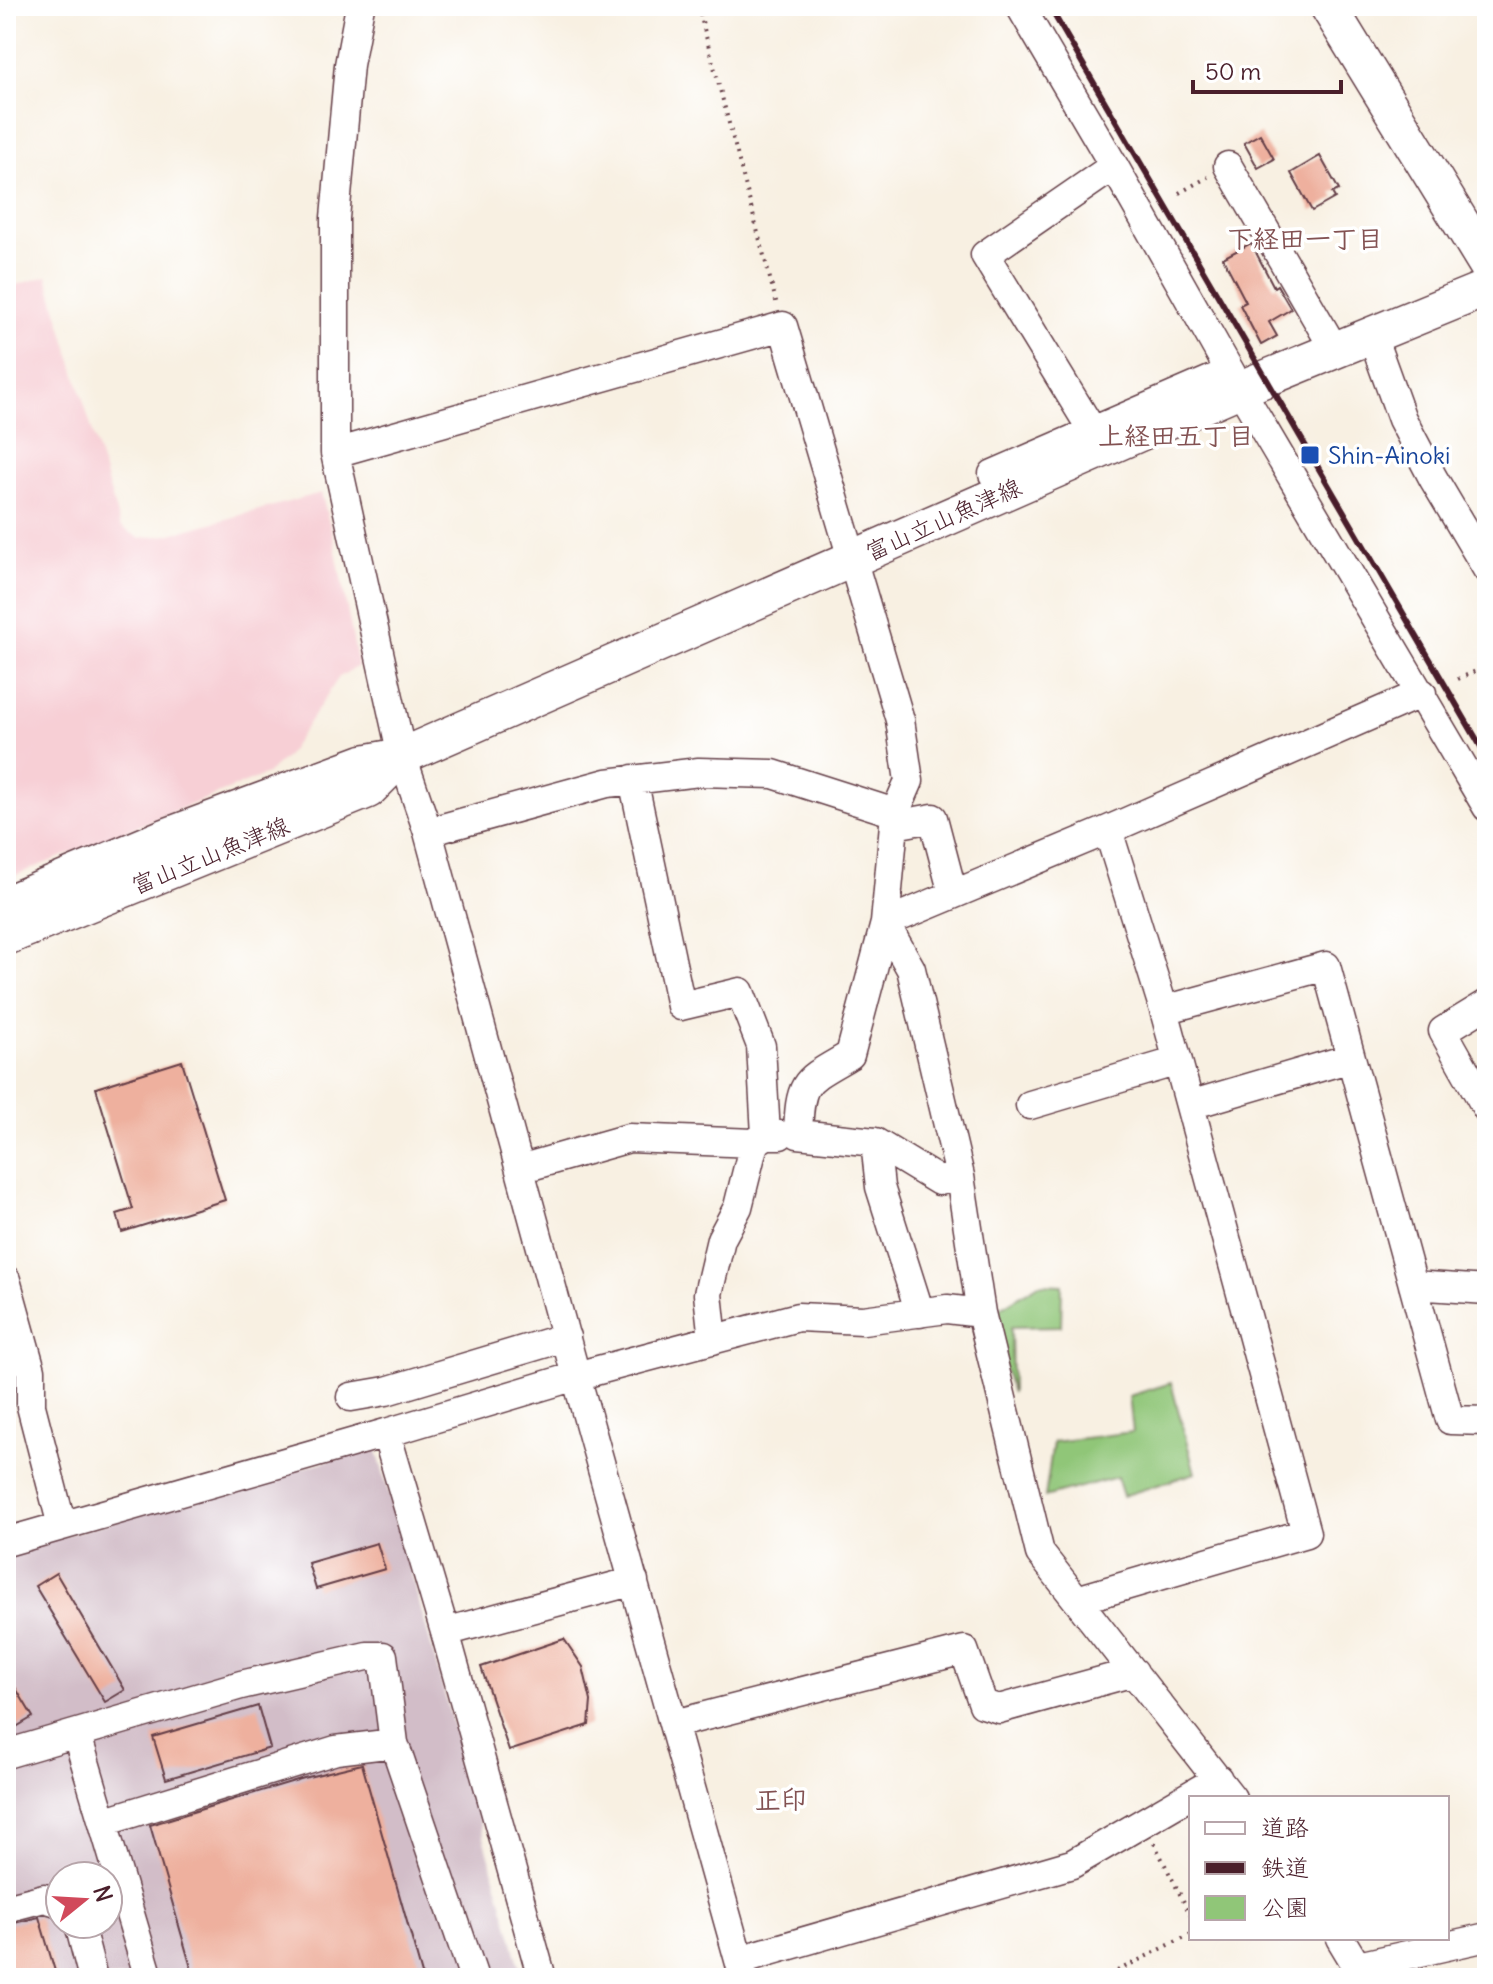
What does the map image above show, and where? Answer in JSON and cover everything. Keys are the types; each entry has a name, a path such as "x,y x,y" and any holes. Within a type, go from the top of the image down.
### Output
{"main road":[{"path":"1328,6 1487,265"},
{"name":"富山立山魚津線","path":"6,904 165,837 348,768 402,756 852,559 1235,380 1336,352 1487,288"},
{"name":"富山立山魚津線","path":"6,937 368,790 402,756"}],"street":[{"path":"360,6 349,65 335,218 335,453 402,756 428,832 742,1969 1072,1864 1143,1822 1189,1803"},
{"path":"1020,6 1235,380 1487,807"},
{"path":"1092,430 985,255 1114,166"},
{"path":"1228,166 1336,352"},
{"path":"335,453 783,326 900,720 909,781 895,819 885,923 850,1055 808,1080 799,1097 798,1134"},
{"path":"1372,336 1402,419 1487,569"},
{"path":"993,474 1092,430 1235,380"},
{"path":"885,923 1422,693"},
{"path":"428,832 607,783 699,772 773,774 895,819 933,818 953,894"},
{"path":"633,779 681,1006 740,992 761,1046 760,1139 738,1207 721,1239 708,1294 713,1340"},
{"path":"1077,1600 1306,1533 1164,1010 1108,830"},
{"path":"885,923 911,969 960,1176 981,1313 1040,1553 1225,1788 1206,1796"},
{"path":"1164,1010 1326,966 1450,1420 1487,1421"},
{"path":"1487,1004 1443,1031 1487,1109"},
{"path":"1190,1105 1351,1058"},
{"path":"1030,1105 1178,1061"},
{"path":"520,1169 629,1138 760,1139 798,1134 875,1142 939,1181 960,1176"},
{"path":"875,1142 880,1187 920,1313"},
{"path":"6,1280 31,1370 31,1406 62,1526"},
{"path":"1413,1285 1487,1290"},
{"path":"6,1542 576,1376 798,1317 863,1320 947,1309 981,1313"},
{"path":"351,1397 386,1391 566,1337"},
{"path":"386,1433 542,1978"},
{"path":"445,1632 634,1581"},
{"path":"674,1724 964,1650 983,1704 999,1709 1134,1672"},
{"path":"6,1754 241,1685 383,1656 394,1743 474,1978"},
{"path":"77,1735 103,1822 109,1860"},
{"path":"103,1822 336,1750 394,1743"},
{"path":"6,1908 44,1898"},
{"path":"124,1923 149,1978"},
{"path":"1341,1940 1361,1972 1487,1937"},
{"path":"83,1940 93,1978"}],"path":[{"path":"698,6 783,326"},
{"path":"1179,193 1228,166"},
{"path":"1458,679 1487,666"},
{"path":"1143,1822 1189,1912"},
{"path":"1103,1978 1189,1935"}],"shaded area":[{"path":"47,276 120,526 139,538 168,535 321,493 333,536 358,666 339,677 286,757 267,774 6,879 6,288"},
{"path":"376,1447 523,1978 6,1978 6,1552"}],"green space":[{"path":"1039,1284 1062,1285 1061,1326 1011,1327 1012,1393 989,1315"},
{"path":"1171,1383 1195,1473 1123,1496 1117,1477 1045,1497 1053,1442 1133,1432 1129,1396"}],"building":[{"path":"1260,134 1274,159 1258,168 1244,143"},
{"path":"1320,156 1339,190 1332,193 1335,198 1312,211 1291,173"},
{"path":"1251,243 1274,287 1277,285 1291,309 1269,322 1277,336 1261,345 1240,305 1246,302 1223,258"},
{"path":"182,1061 225,1200 122,1232 117,1214 133,1209 96,1088"},
{"path":"377,1543 385,1569 316,1589 308,1563"},
{"path":"56,1573 125,1690 105,1702 35,1586"},
{"path":"564,1639 583,1667 591,1701 589,1725 509,1751 481,1667"},
{"path":"6,1672 33,1717 6,1733"},
{"path":"258,1706 270,1748 166,1779 153,1737"},
{"path":"362,1764 423,1978 194,1978 150,1825 304,1778"},
{"path":"39,1917 57,1978 6,1978 6,1925"}],"railway":[{"path":"1049,6 1487,757"}],"place":[{"name":"Shin-Ainoki","path":"1310,455"}],"district":[{"name":"下経田一丁目","path":"1305,238"},
{"name":"上経田五丁目","path":"1176,435"},
{"name":"正印","path":"781,1799"}]}
